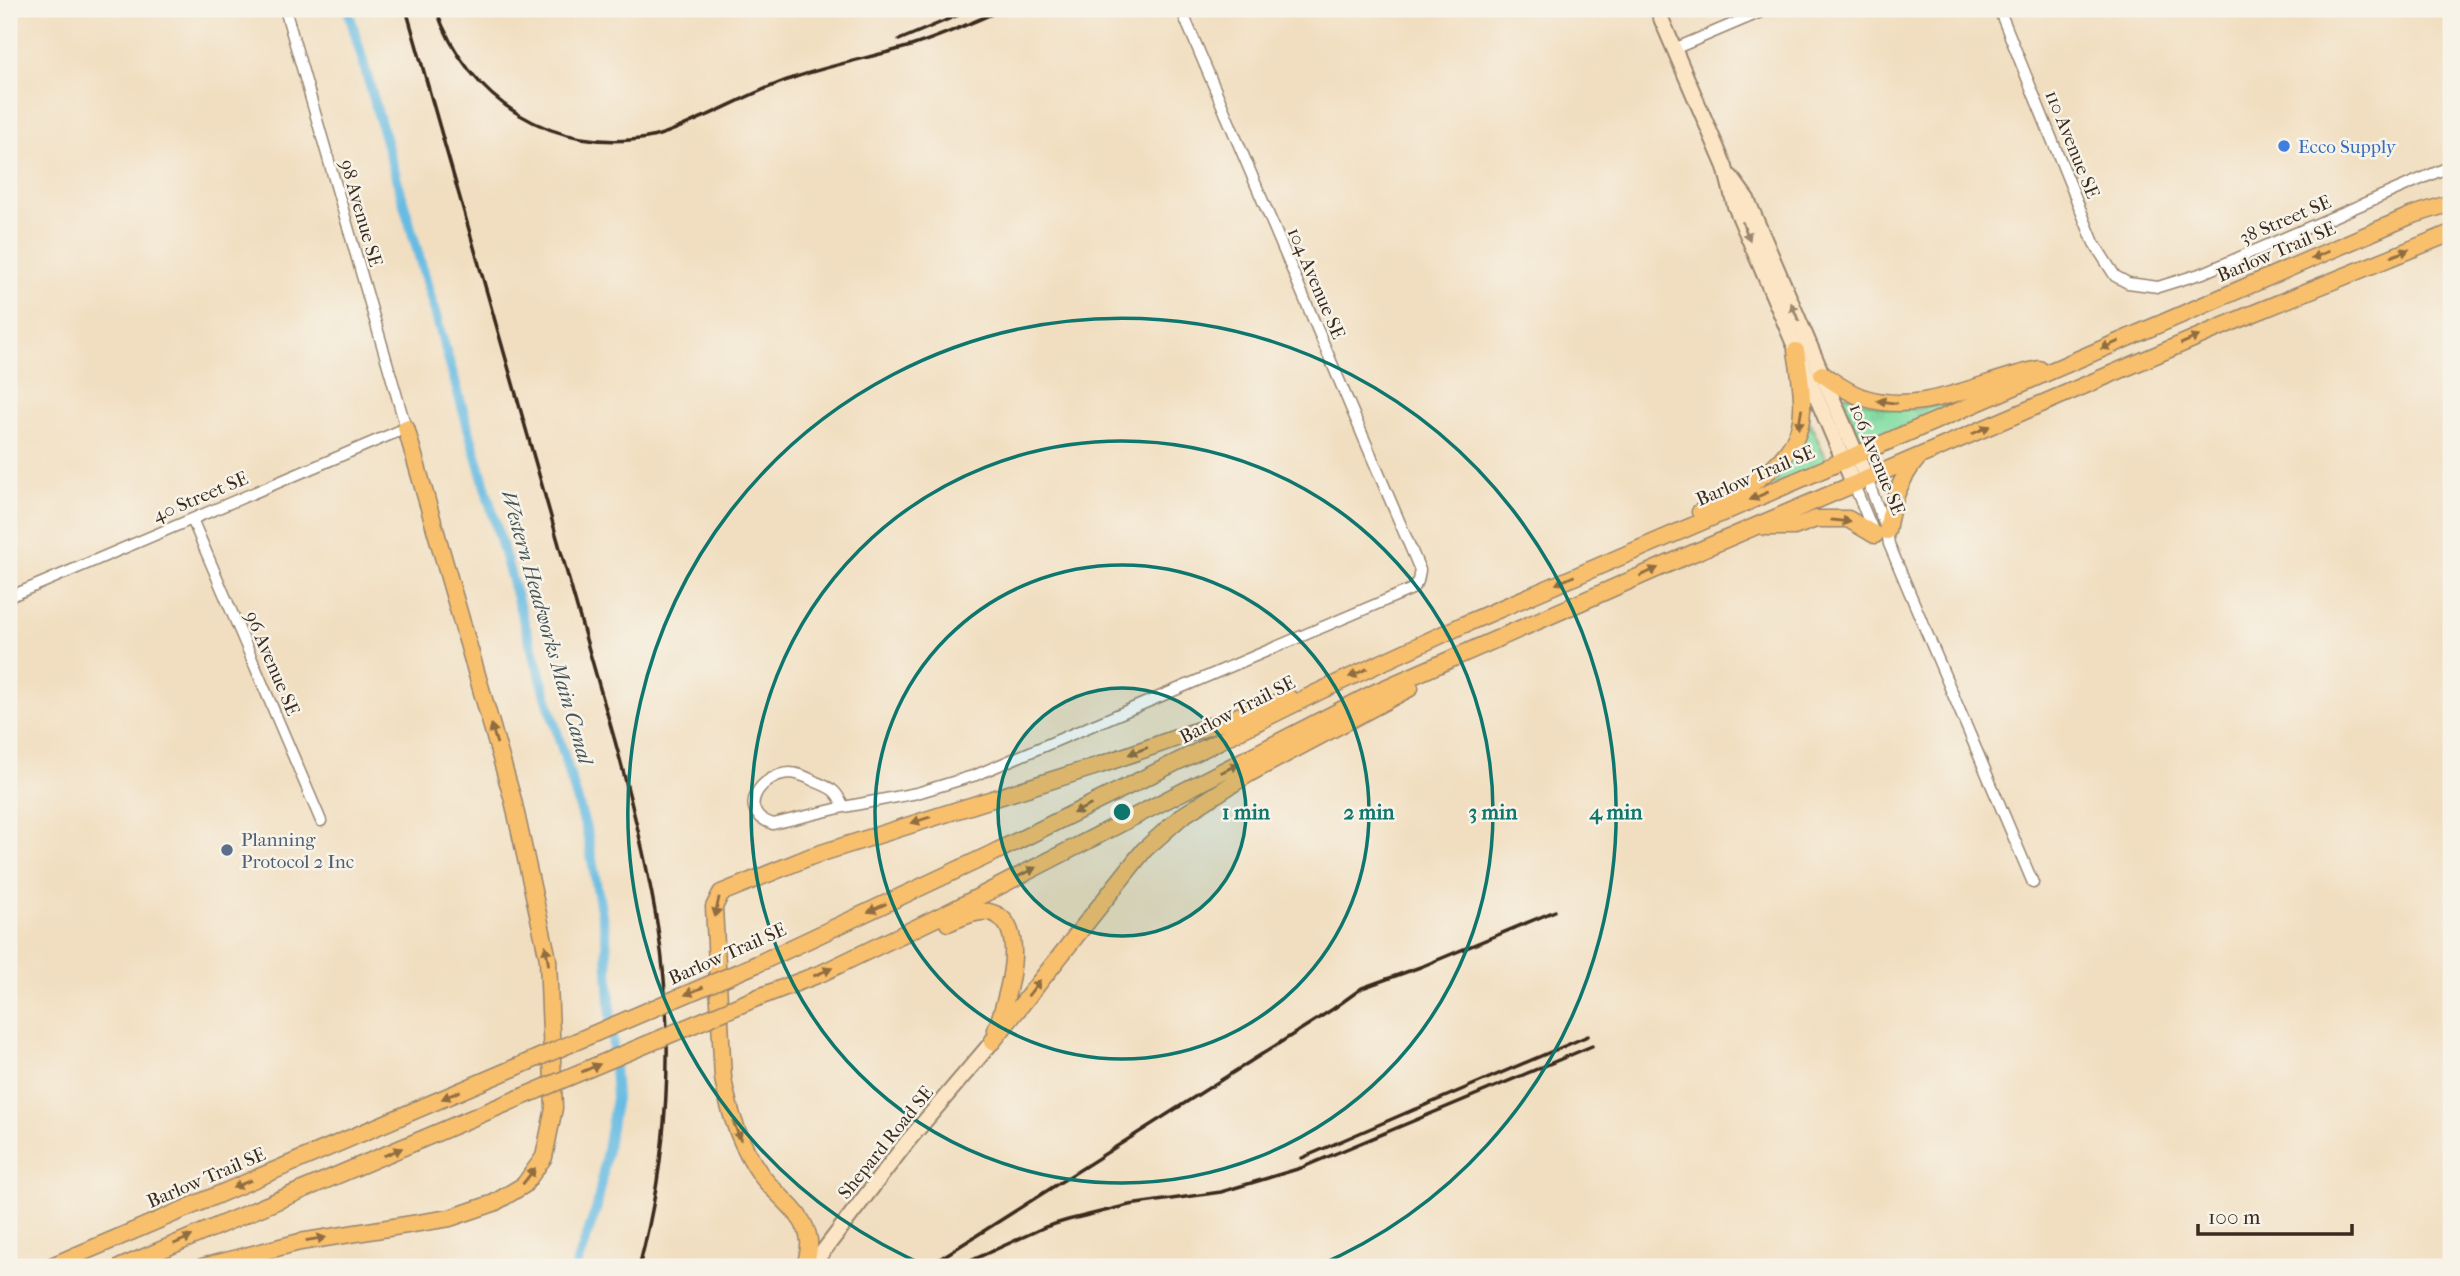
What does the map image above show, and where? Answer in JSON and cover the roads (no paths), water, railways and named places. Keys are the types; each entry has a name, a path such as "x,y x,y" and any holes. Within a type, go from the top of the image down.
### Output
{"main road":[{"name":"Barlow Trail SE","path":"49,1267 757,964 1001,849 1318,692 1465,624 2410,216 2451,204"},
{"path":"121,1267 862,954 1080,846 1376,692 2230,323 2451,233"},
{"path":"1628,553 1759,479 1786,454 1799,430 1802,412 1796,351"},
{"path":"1822,374 1863,398 1891,404 1923,401 2011,374 2072,362"},
{"path":"202,1267 300,1242 450,1218 494,1203 524,1185 544,1157 554,1108 548,959 513,800 406,428"},
{"path":"1756,527 1794,527 1816,519 1849,519 1884,536 1903,475 1918,457"},
{"path":"992,1042 1144,850 1182,816 1250,773 1471,656 1497,639"},
{"path":"805,1267 810,1242 805,1227 793,1209 762,1176 739,1138 728,1106 723,1078 714,907 721,893 812,856 1100,765 1283,699 1318,692"},
{"path":"862,954 883,951 970,914 988,912 1000,918 1009,930 1014,948 1006,1002 992,1042"}],"street":[{"name":"98 Avenue SE","path":"285,9 406,428"},
{"name":"104 Avenue SE","path":"844,807 917,793 976,775 1412,589 1418,582 1420,570 1181,9"},
{"name":"106 Avenue SE","path":"1657,9 1725,167 1735,206 1796,351 1850,457 2033,883"},
{"path":"1674,49 1768,9"},
{"name":"110 Avenue SE","path":"1999,9 2094,243 2115,275 2128,283"},
{"name":"38 Street SE","path":"2128,283 2158,287 2203,273 2451,166"},
{"name":"106 Avenue SE","path":"1725,167 1747,199 1822,374 1850,457"},
{"name":"40 Street SE","path":"9,597 406,428"},
{"name":"96 Avenue SE","path":"192,519 321,821"},
{"path":"790,773 802,775 836,791 844,807 773,824 756,815 753,805 760,787 779,775 790,773"},
{"name":"Shepard Road SE","path":"811,1267 907,1142 992,1042"}],"waterway":[{"name":"Western Headworks Main Canal","path":"348,9 587,832 606,938 616,1098 597,1207 576,1267"}],"railway":[{"path":"406,9 615,741 654,905 666,1013 666,1099 657,1184 639,1267"},
{"path":"436,9 450,42 469,70 493,95 519,115 549,129 581,138 616,141 666,133 782,82 911,46 1004,9"},
{"path":"899,40 973,9"},
{"path":"927,1267 1362,988 1423,966 1555,911"},
{"path":"1407,1113 1588,1036"},
{"path":"957,1267 1045,1227 1068,1220 1129,1205 1221,1192 1301,1168 1592,1046"},
{"path":"1302,1158 1415,1109"}],"place":[{"name":"Ecco Supply","path":"2284,146"},
{"name":"Planning Protocol 2 Inc","path":"227,850"}]}
